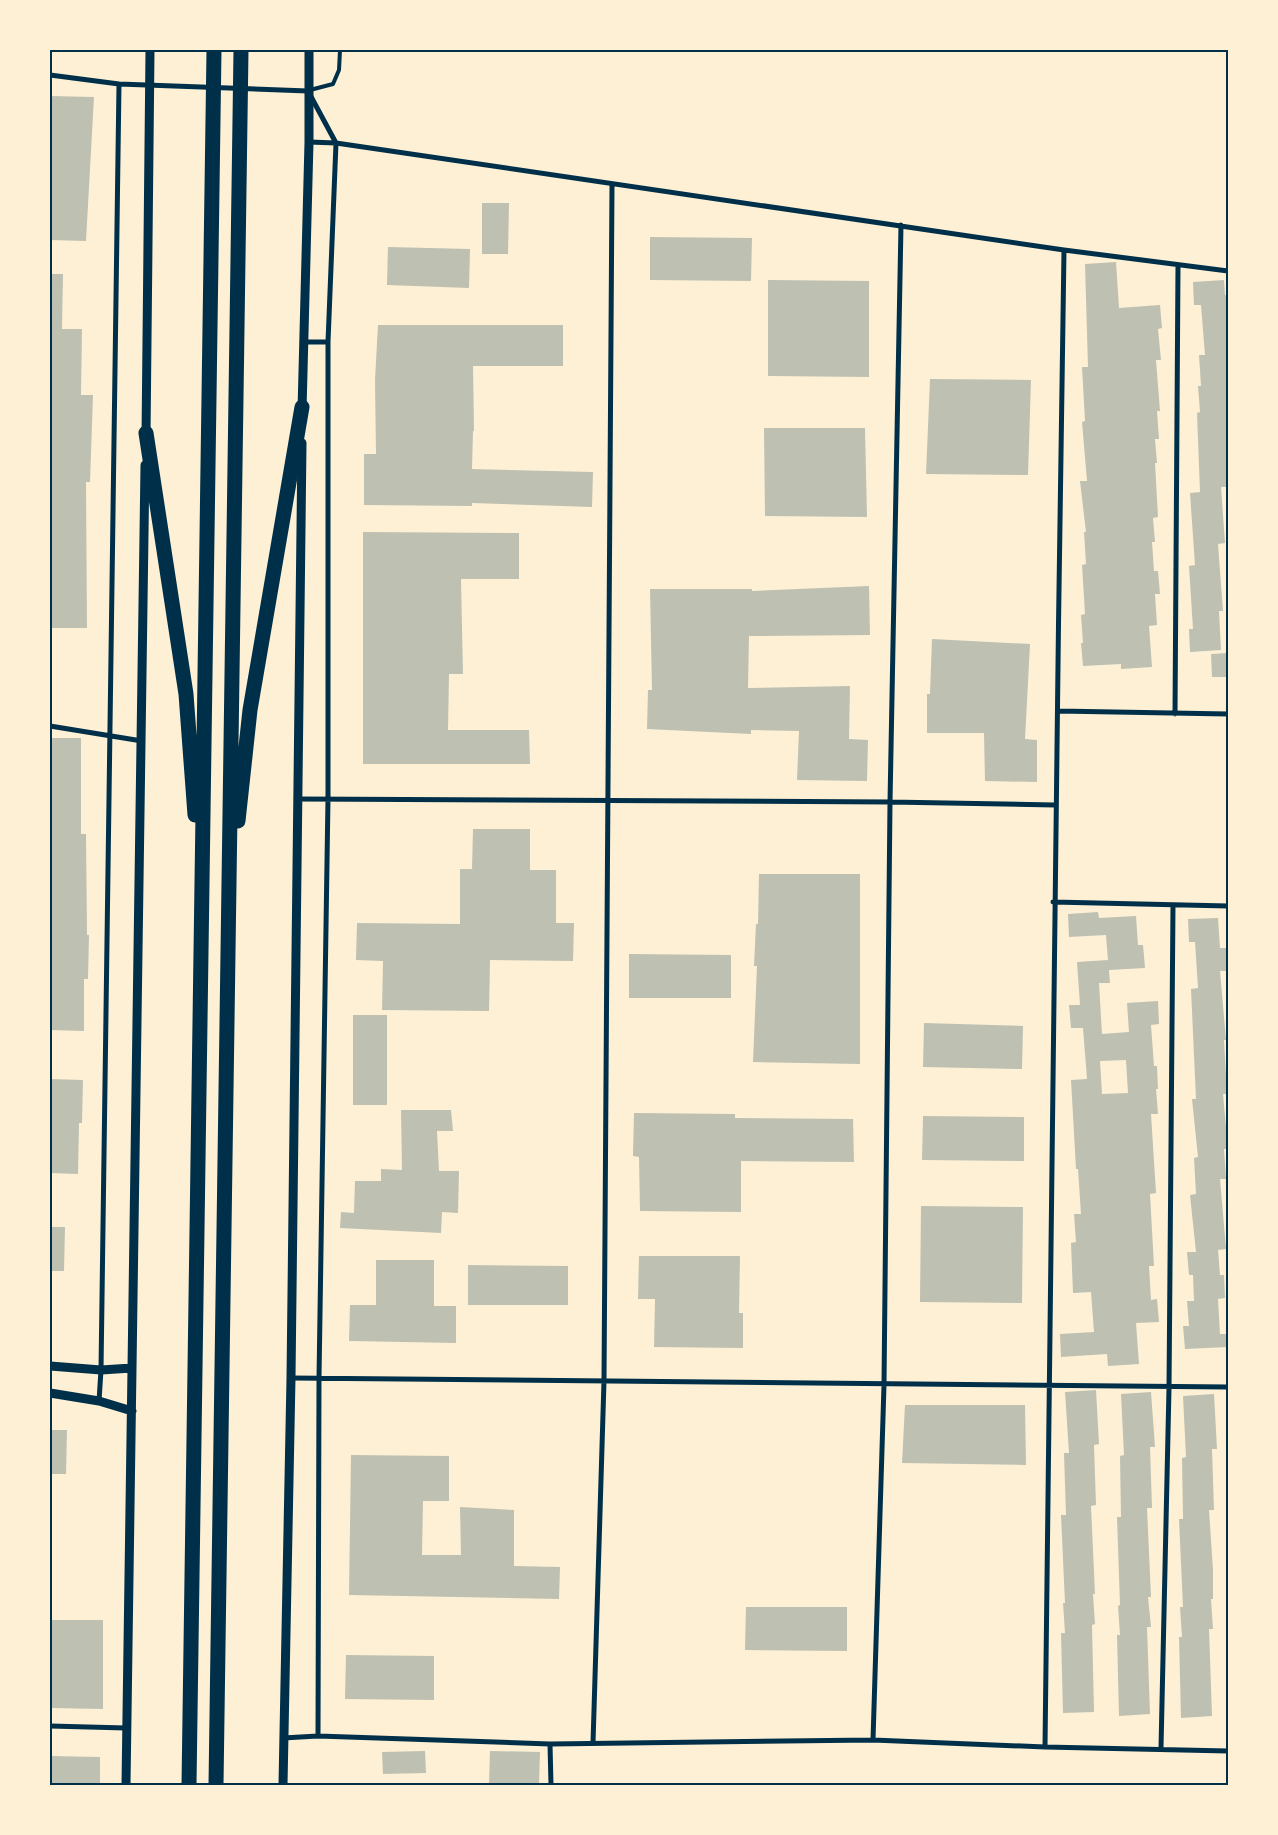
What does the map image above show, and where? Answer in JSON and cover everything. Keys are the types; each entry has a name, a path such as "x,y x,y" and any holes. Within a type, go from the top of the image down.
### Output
{"highway":[{"path":"189,1785 214,50"},
{"path":"216,1785 241,50"},
{"path":"228,920 250,710 302,407"},
{"path":"146,433 186,694 203,917"}],"street":[{"path":"126,1785 142,741 150,50"},
{"path":"283,1785 283,1738 287,1678 302,407 309,142 309,50"},
{"path":"50,75 119,84 308,91"},
{"path":"99,1401 111,737 119,84"},
{"path":"308,91 336,143 328,342 328,798 319,1378 318,1736"},
{"path":"309,142 336,143 1064,250 1228,271"},
{"path":"593,1743 604,1381 612,185"},
{"path":"873,1740 884,1385 890,802 901,225"},
{"path":"1045,1747 1053,902 1058,711 1064,250"},
{"path":"1175,714 1178,265"},
{"path":"304,342 328,342"},
{"path":"1058,711 1228,714"},
{"path":"50,726 142,741"},
{"path":"298,799 890,802 1055,806"},
{"path":"1053,902 1228,906"},
{"path":"1162,1748 1169,1388 1173,905"},
{"path":"50,1366 101,1370 132,1368"},
{"path":"291,1378 1047,1387 1228,1387"},
{"path":"50,1393 99,1401 132,1411"},
{"path":"50,1726 126,1728"},
{"path":"283,1738 318,1736 550,1744 873,1740 1045,1747 1162,1748 1228,1751"},
{"path":"550,1744 551,1785"}],"lane":[{"path":"308,91 333,84 339,70 340,50"}],"building":[{"path":"50,96 94,97 86,241 50,240"},
{"path":"482,203 509,203 508,254 482,254"},
{"path":"650,237 752,238 751,281 650,280"},
{"path":"388,247 470,249 469,288 387,285"},
{"path":"1116,262 1119,308 1160,305 1162,328 1158,329 1161,360 1156,360 1160,411 1157,411 1159,439 1155,439 1158,517 1153,518 1155,542 1152,542 1154,571 1158,571 1160,594 1155,594 1157,625 1149,626 1152,667 1121,669 1121,664 1083,666 1081,643 1083,643 1081,615 1085,614 1082,565 1086,564 1084,532 1086,532 1080,481 1087,481 1082,422 1085,421 1082,367 1088,367 1085,264"},
{"path":"50,274 63,274 62,329 82,329 81,395 93,395 90,482 86,482 87,628 50,628"},
{"path":"768,280 869,281 869,377 768,376"},
{"path":"1224,280 1225,295 1228,295 1228,487 1221,487 1225,543 1218,544 1223,611 1219,611 1221,650 1190,652 1189,629 1193,629 1189,566 1195,565 1190,493 1200,492 1197,413 1200,412 1198,386 1201,386 1199,355 1205,355 1201,305 1194,305 1193,282"},
{"path":"378,325 563,325 563,366 473,366 474,431 472,469 593,472 592,507 472,503 472,506 364,505 364,454 376,454 375,380"},
{"path":"930,379 1031,380 1028,475 926,474"},
{"path":"764,428 865,428 867,517 765,516"},
{"path":"363,532 519,533 519,579 461,579 463,674 449,674 448,730 529,730 530,764 363,764"},
{"path":"869,586 870,635 749,636 748,688 850,686 849,739 868,740 867,781 797,780 799,731 751,730 751,734 647,729 648,690 652,690 650,589 752,589 752,591"},
{"path":"932,639 1030,644 1025,739 1037,740 1037,782 985,781 984,733 927,733 927,694 930,694"},
{"path":"1228,653 1228,677 1212,677 1211,654"},
{"path":"50,738 81,738 81,834 86,834 87,935 89,935 88,979 84,979 84,1031 50,1030"},
{"path":"473,829 530,829 530,870 556,870 556,923 574,923 573,961 490,960 489,1011 382,1010 383,961 356,960 357,923 460,924 460,869 472,869"},
{"path":"759,874 860,874 860,1064 753,1062 757,966 754,966 756,924 758,924"},
{"path":"1098,912 1099,918 1136,916 1138,945 1143,945 1145,968 1109,970 1110,983 1099,983 1102,1034 1129,1032 1127,1003 1158,1001 1159,1024 1151,1025 1154,1066 1157,1066 1158,1114 1151,1114 1156,1193 1150,1194 1154,1266 1149,1266 1151,1300 1157,1299 1159,1322 1136,1323 1139,1364 1108,1366 1107,1354 1061,1357 1060,1334 1094,1332 1091,1292 1073,1293 1071,1243 1076,1242 1074,1214 1081,1214 1078,1169 1076,1169 1071,1080 1087,1079 1083,1028 1071,1028 1069,1005 1080,1005 1077,962 1108,960 1106,935 1069,937 1068,914","holes":["1126,1060 1128,1093 1102,1094 1100,1061"]},
{"path":"1218,918 1220,948 1226,948 1228,971 1220,971 1226,1040 1224,1040 1227,1094 1223,1094 1228,1149 1224,1149 1226,1179 1220,1179 1226,1249 1218,1250 1220,1275 1224,1275 1225,1298 1218,1299 1220,1334 1228,1334 1228,1347 1185,1349 1183,1326 1189,1326 1187,1301 1194,1301 1193,1275 1189,1275 1187,1252 1196,1252 1190,1195 1196,1194 1194,1158 1198,1157 1192,1099 1196,1099 1191,989 1198,988 1195,942 1189,942 1188,919"},
{"path":"629,954 731,955 731,998 629,998"},
{"path":"353,1015 387,1015 387,1105 353,1105"},
{"path":"924,1023 1023,1026 1022,1069 923,1067"},
{"path":"50,1079 83,1080 82,1123 79,1123 78,1174 50,1173"},
{"path":"401,1110 451,1110 453,1131 437,1131 439,1171 459,1171 458,1213 442,1212 441,1233 340,1228 341,1212 354,1213 355,1181 381,1181 381,1169 402,1170"},
{"path":"634,1113 735,1114 735,1118 853,1119 854,1162 741,1161 741,1212 640,1211 639,1157 633,1156"},
{"path":"923,1116 1024,1117 1024,1161 922,1160"},
{"path":"921,1206 1023,1207 1022,1303 920,1302"},
{"path":"50,1227 65,1227 64,1271 50,1271"},
{"path":"639,1256 740,1256 739,1313 743,1313 743,1348 654,1347 655,1299 638,1299"},
{"path":"376,1260 434,1260 434,1306 456,1306 456,1343 349,1341 350,1305 376,1305"},
{"path":"468,1265 568,1266 568,1305 468,1305"},
{"path":"1096,1390 1099,1444 1094,1445 1096,1505 1091,1506 1095,1594 1093,1594 1095,1624 1092,1625 1094,1712 1063,1713 1061,1633 1065,1633 1063,1603 1065,1603 1061,1515 1066,1515 1064,1453 1069,1453 1065,1392"},
{"path":"1151,1392 1155,1447 1150,1447 1152,1508 1147,1508 1151,1597 1148,1597 1151,1627 1147,1627 1150,1714 1119,1716 1117,1635 1120,1635 1118,1606 1120,1605 1117,1517 1121,1517 1120,1456 1124,1455 1121,1394"},
{"path":"1214,1394 1217,1449 1212,1449 1214,1510 1209,1510 1213,1570 1213,1599 1211,1599 1213,1629 1209,1629 1212,1716 1181,1718 1179,1637 1182,1637 1180,1607 1183,1607 1179,1519 1183,1519 1182,1458 1186,1457 1183,1396"},
{"path":"905,1405 1025,1405 1026,1465 902,1463"},
{"path":"50,1430 67,1430 66,1474 50,1474"},
{"path":"351,1455 449,1456 449,1501 423,1501 422,1555 461,1555 460,1507 514,1510 514,1566 560,1567 559,1599 349,1595"},
{"path":"746,1607 847,1607 847,1651 745,1650"},
{"path":"50,1620 103,1620 103,1709 50,1708"},
{"path":"346,1655 434,1656 434,1700 345,1699"},
{"path":"425,1751 426,1773 383,1774 382,1752"},
{"path":"490,1751 540,1752 539,1785 489,1785"},
{"path":"50,1756 100,1757 100,1785 50,1785"}]}
